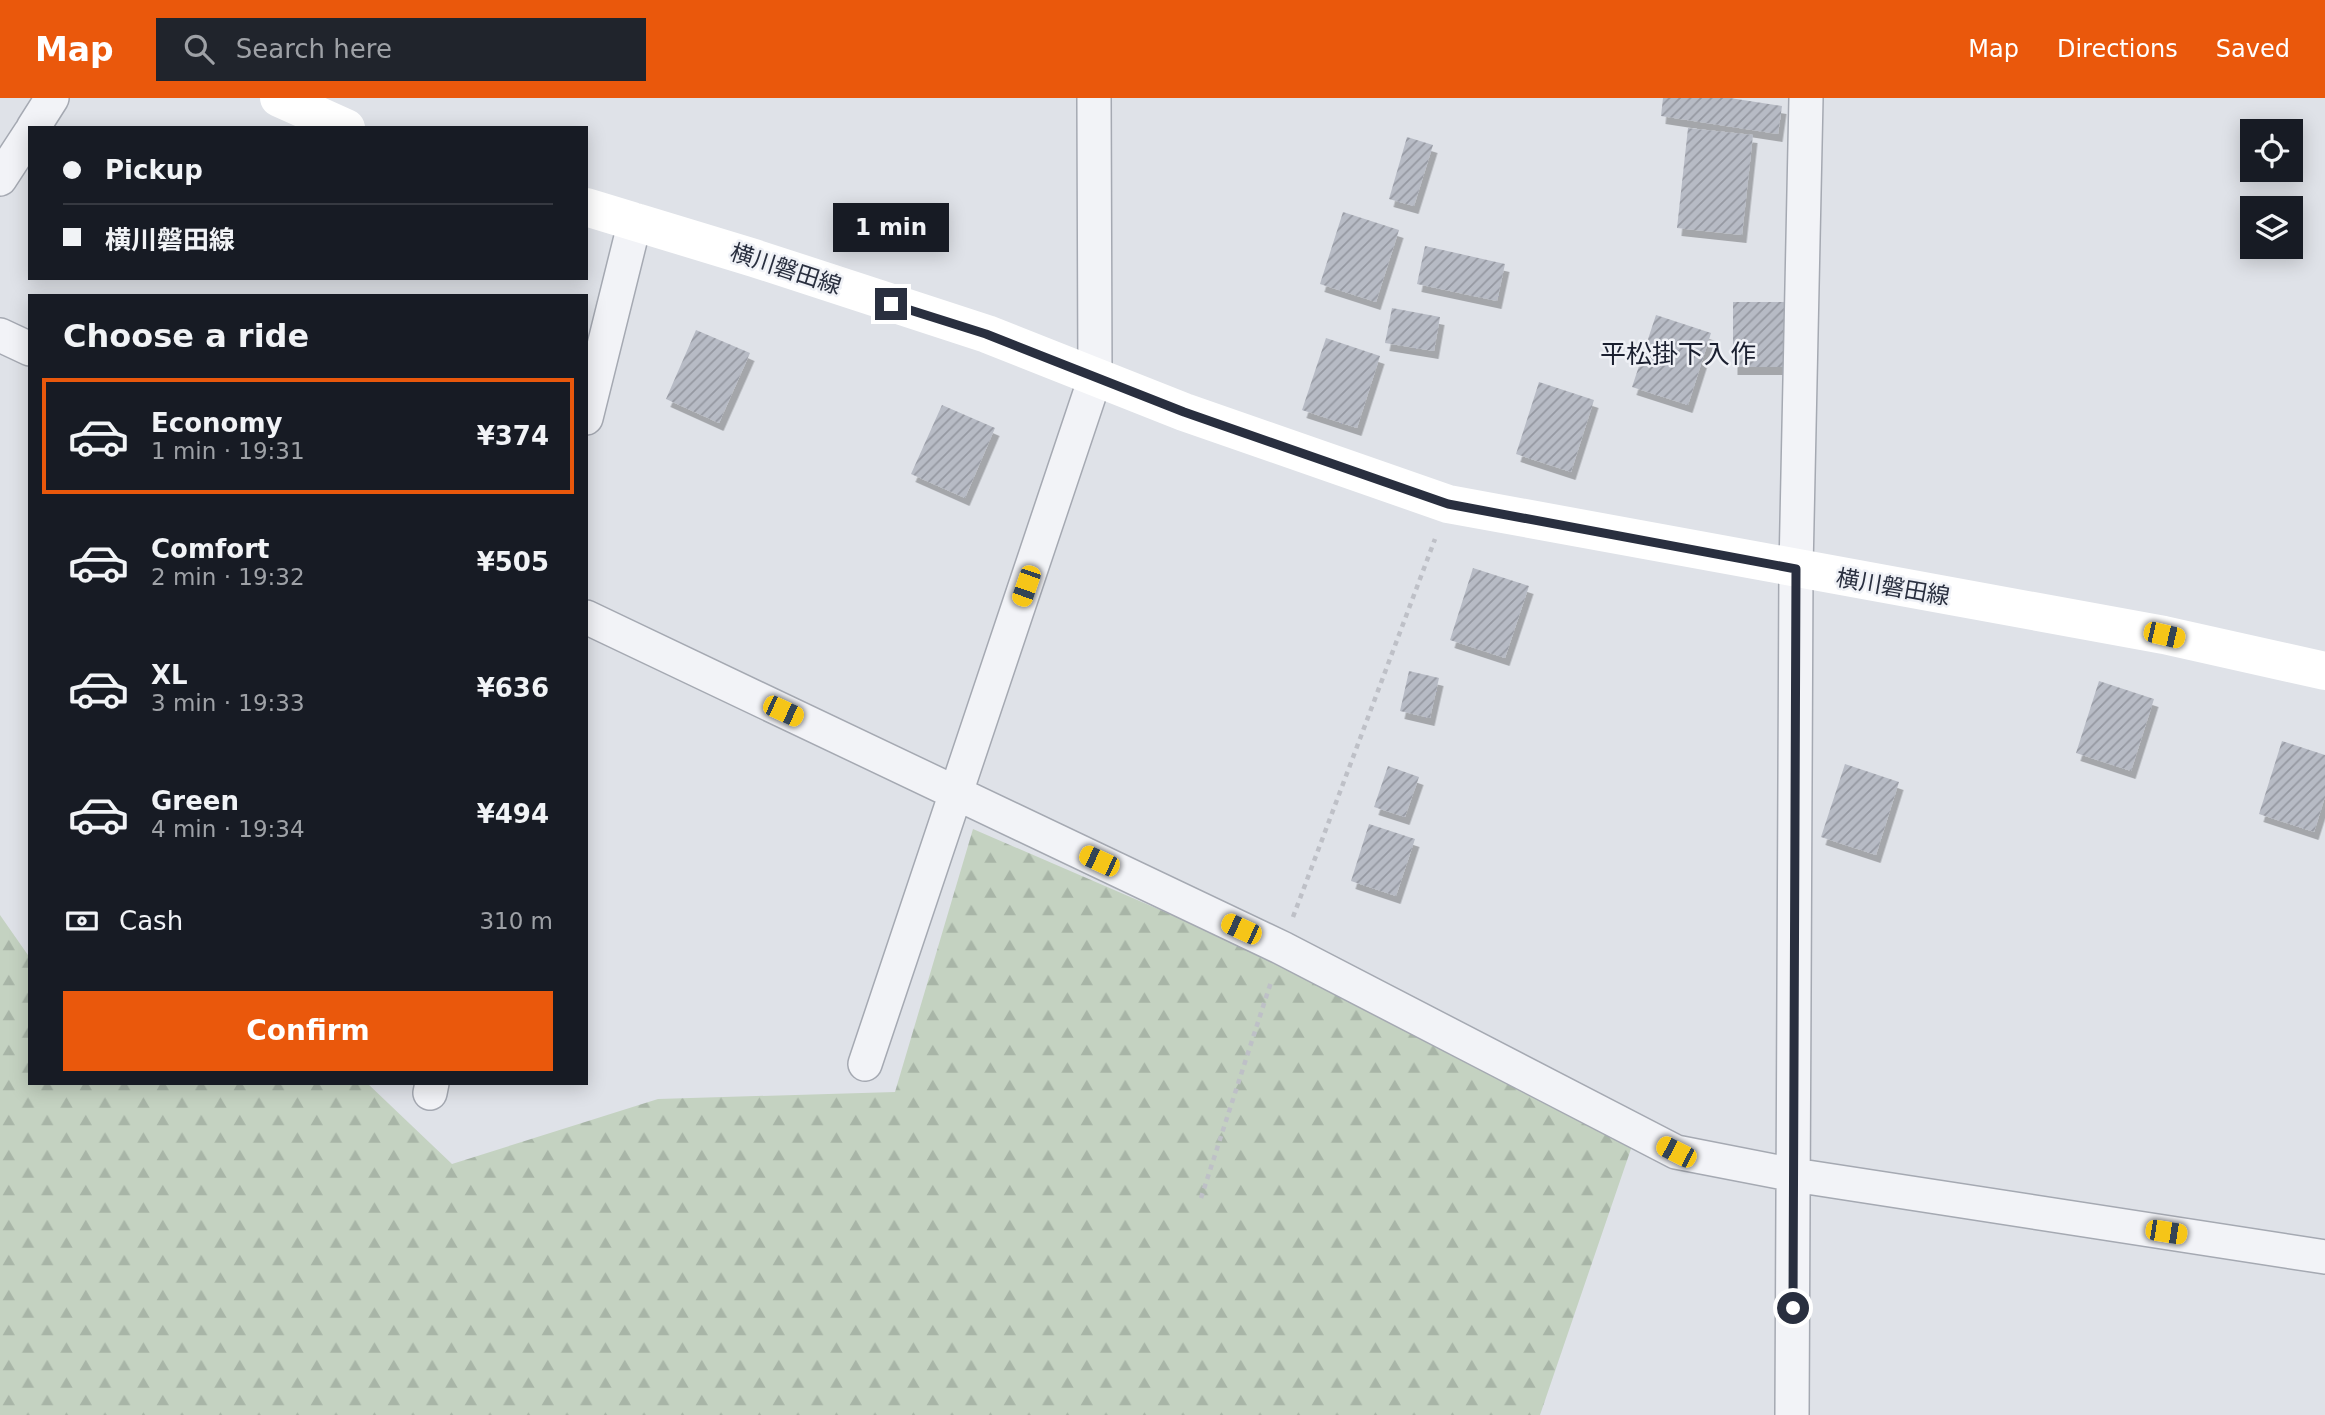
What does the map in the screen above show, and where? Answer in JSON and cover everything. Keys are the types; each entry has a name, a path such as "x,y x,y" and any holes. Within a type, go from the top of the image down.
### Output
{"main road":[{"path":"279,98 342,126"},
{"name":"横川磐田線","path":"588,207 986,334 1308,457 1448,504 2164,635 2325,671"}],"street":[{"path":"34,126 52,98"},
{"path":"865,1064 1095,377 1094,98"},
{"path":"1792,1415 1796,569 1806,98"},
{"path":"0,179 28,136"},
{"path":"588,410 635,221"},
{"path":"0,335 28,348"},
{"path":"588,618 1282,948 1676,1152 1794,1175 2325,1256"}],"path":[{"path":"1201,1198 1282,948 1448,504"}],"green space":[{"path":"973,829 1443,1032 1634,1140 1540,1415 0,1415 0,915 28,955 28,1085 369,1085 452,1164 658,1099 895,1092"}],"building":[{"path":"1663,98 1730,98 1782,106 1778,134 1661,116"},
{"path":"1688,128 1753,135 1742,235 1677,228"},
{"path":"1407,137 1433,145 1414,206 1389,199"},
{"path":"1343,212 1399,230 1376,302 1320,284"},
{"path":"1425,246 1505,264 1497,301 1417,284"},
{"path":"1733,302 1784,302 1784,367 1733,367"},
{"path":"1392,308 1440,317 1434,351 1385,343"},
{"path":"1656,315 1711,333 1688,405 1632,387"},
{"path":"696,330 750,353 719,423 666,399"},
{"path":"1326,338 1380,356 1357,428 1302,410"},
{"path":"1539,382 1594,400 1571,472 1516,454"},
{"path":"942,405 995,428 965,498 911,474"},
{"path":"1473,568 1529,586 1505,658 1450,640"},
{"path":"1409,671 1439,678 1430,718 1400,711"},
{"path":"2099,681 2154,699 2131,771 2076,753"},
{"path":"2282,741 2325,755 2325,797 2314,832 2259,814"},
{"path":"1845,764 1899,782 1876,855 1821,837"},
{"path":"1388,766 1419,777 1405,817 1374,807"},
{"path":"1369,824 1415,839 1396,896 1351,881"}],"district":[{"name":"平松掛下入作","path":"1678,354"}],"route":[{"path":"891,304 986,334 1184,412 1448,504 1796,569 1793,1308"}]}
